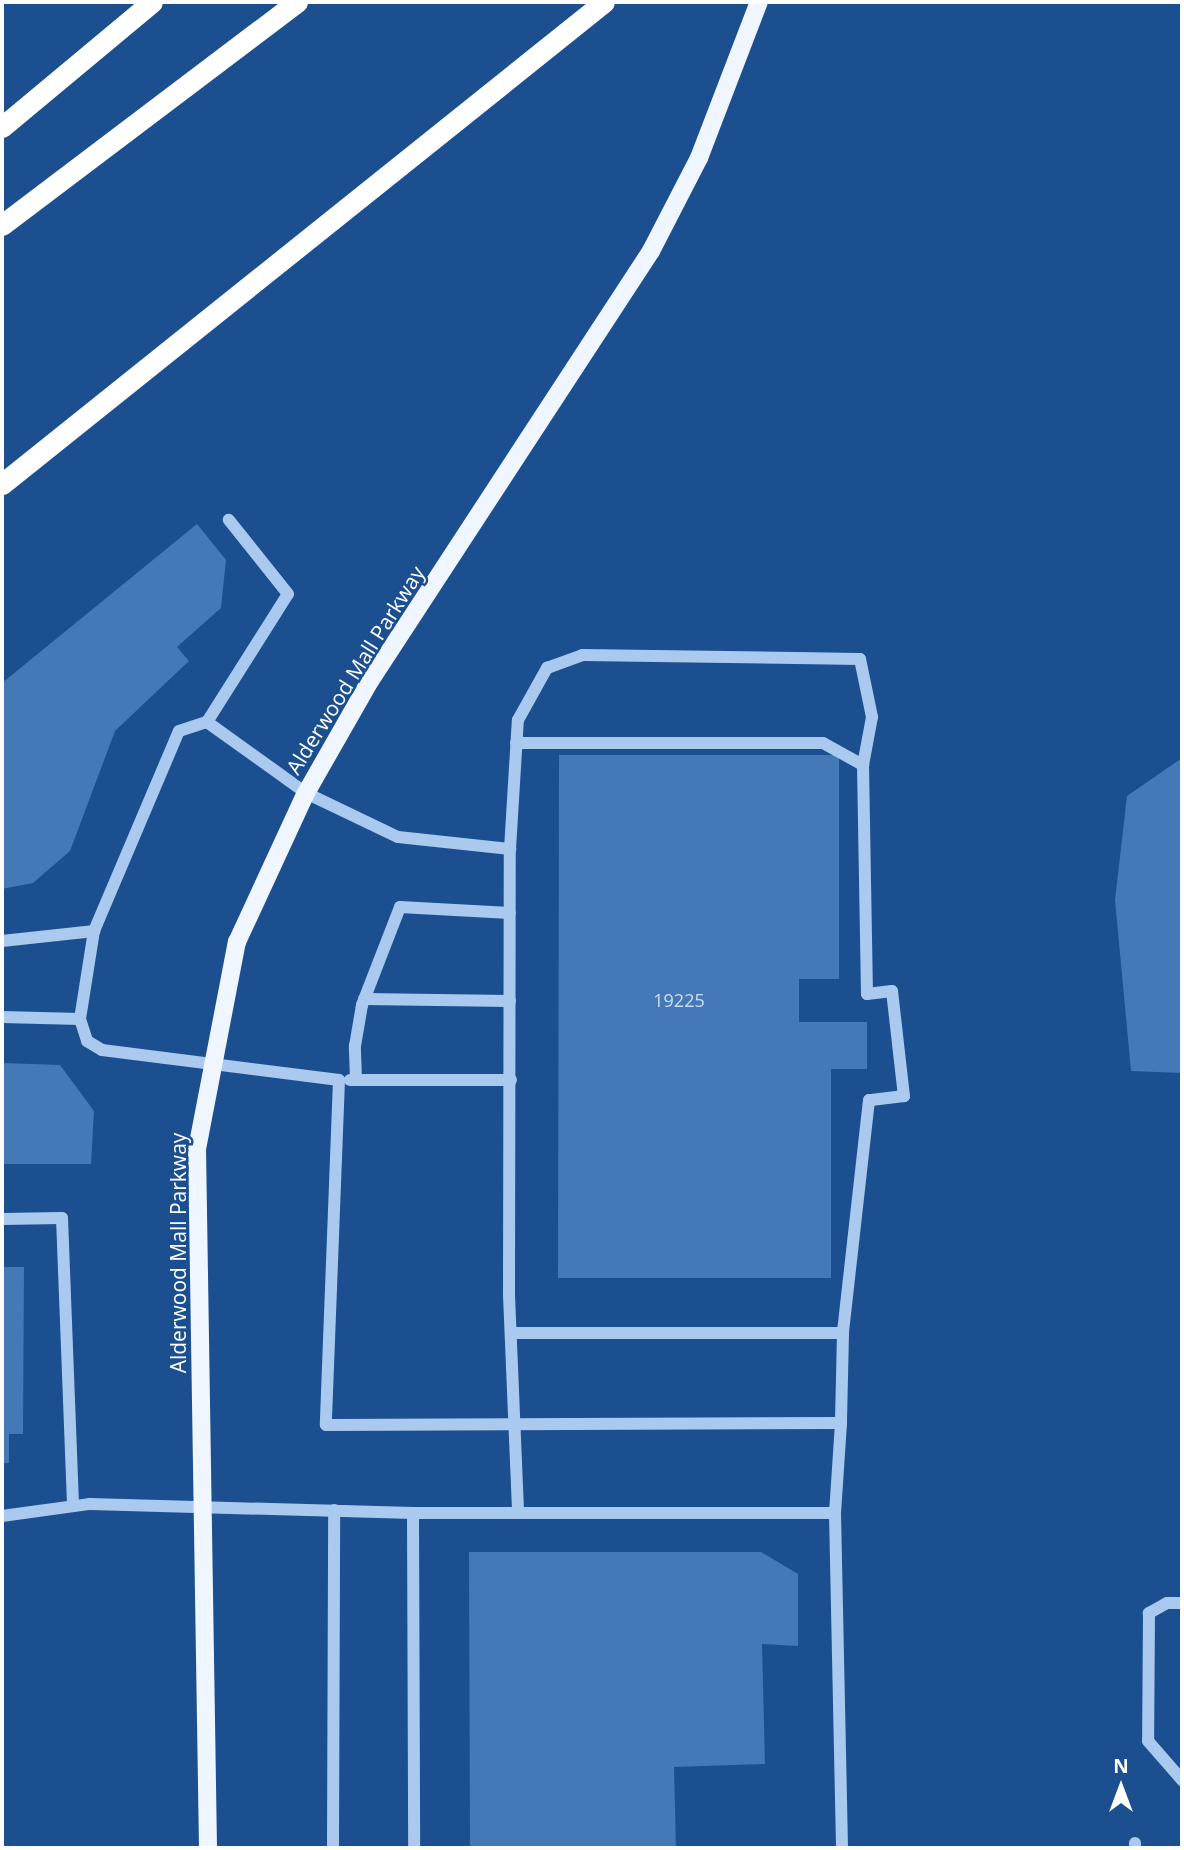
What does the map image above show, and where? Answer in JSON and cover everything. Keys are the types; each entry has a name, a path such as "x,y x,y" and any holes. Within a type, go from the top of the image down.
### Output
{"highway":[{"path":"2,127 152,2"},
{"path":"228,53 274,2"},
{"path":"2,225 297,2"},
{"path":"2,484 604,2"}],"main road":[{"name":"Alderwood Mall Parkway","path":"208,1848 197,1149 237,942 306,793 370,681 651,251 731,84 759,2"}],"lane":[{"path":"229,520 288,594 207,722 179,731 94,931 80,1019 87,1041 102,1050 211,1067 339,1080 511,1080"},
{"path":"518,1510 512,1422 510,1001 510,849 518,720 547,668 582,655 860,659 872,717 863,765 867,994 892,991 904,1096 869,1100 843,1333 835,1513 842,1848"},
{"path":"207,722 306,793 398,837 510,849"},
{"path":"516,743 823,743 863,765"},
{"path":"356,1080 355,1046 364,999 400,907 510,913"},
{"path":"2,942 94,931"},
{"path":"364,999 510,1001"},
{"path":"2,1017 80,1019"},
{"path":"339,1080 326,1425 512,1422 841,1423"},
{"path":"2,1219 62,1218 73,1506"},
{"path":"512,1333 843,1333"},
{"path":"2,1516 73,1506 202,1504 413,1513 518,1510 835,1513"},
{"path":"333,1848 334,1510"},
{"path":"413,1513 414,1848"},
{"path":"1182,1603 1167,1603 1149,1613 1148,1703 1148,1741 1182,1780"}],"building":[{"path":"197,524 226,560 221,608 177,647 189,661 115,731 70,851 33,883 2,889 2,683"},
{"path":"559,755 839,755 839,979 799,979 799,1022 867,1022 867,1069 831,1069 831,1278 558,1278"},
{"path":"1182,758 1182,1073 1131,1071 1115,900 1127,796"},
{"path":"2,1063 60,1065 94,1111 91,1164 2,1164"},
{"path":"2,1267 24,1267 23,1434 9,1434 9,1463 2,1463"},
{"path":"469,1552 761,1552 798,1574 798,1646 762,1644 765,1764 674,1767 676,1848 470,1848"}]}
